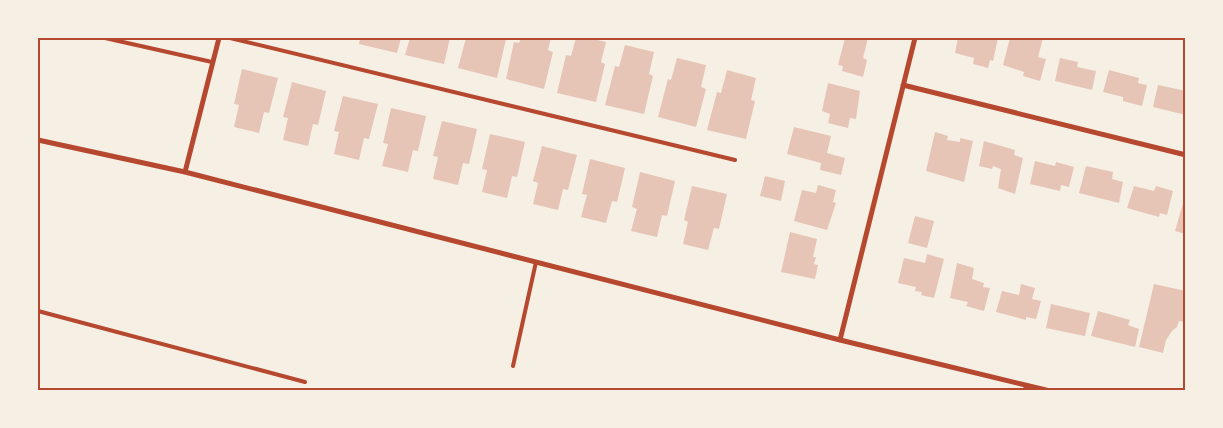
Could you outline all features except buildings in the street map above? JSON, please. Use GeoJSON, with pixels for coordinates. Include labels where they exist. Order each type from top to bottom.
{"type":"FeatureCollection","features":[{"type":"Feature","properties":{"kind":"street"},"geometry":{"type":"LineString","coordinates":[[185,172],[218,38]]}},
{"type":"Feature","properties":{"kind":"street"},"geometry":{"type":"LineString","coordinates":[[840,340],[915,38]]}},
{"type":"Feature","properties":{"kind":"street"},"geometry":{"type":"LineString","coordinates":[[903,85],[1186,155]]}},
{"type":"Feature","properties":{"kind":"street"},"geometry":{"type":"LineString","coordinates":[[38,140],[185,172],[1025,388],[1046,390]]}},
{"type":"Feature","properties":{"kind":"lane"},"geometry":{"type":"LineString","coordinates":[[105,38],[212,62]]}},
{"type":"Feature","properties":{"kind":"lane"},"geometry":{"type":"LineString","coordinates":[[230,38],[735,160]]}},
{"type":"Feature","properties":{"kind":"lane"},"geometry":{"type":"LineString","coordinates":[[513,366],[536,262]]}},
{"type":"Feature","properties":{"kind":"lane"},"geometry":{"type":"LineString","coordinates":[[38,311],[305,382]]}}]}
